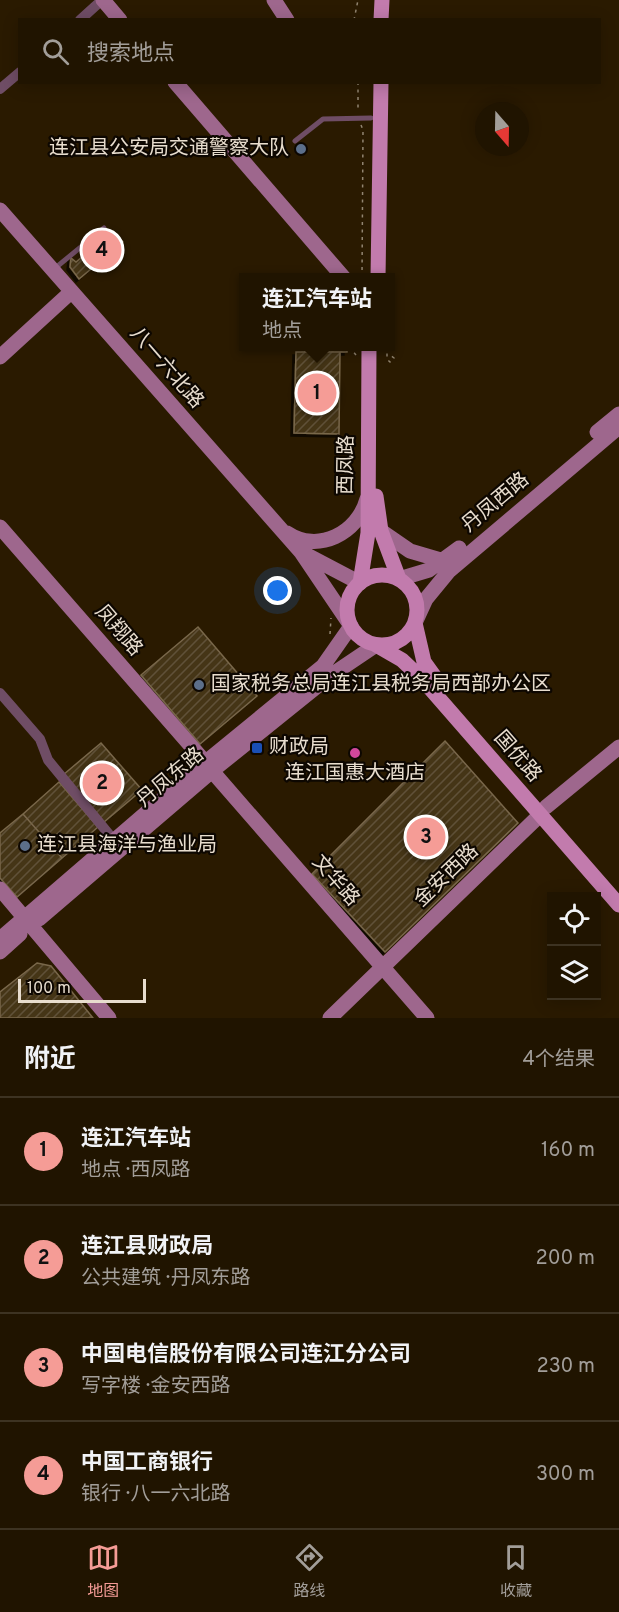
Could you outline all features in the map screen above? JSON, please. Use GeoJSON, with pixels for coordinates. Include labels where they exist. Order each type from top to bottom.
{"type":"FeatureCollection","features":[{"type":"Feature","properties":{"kind":"main road"},"geometry":{"type":"LineString","coordinates":[[103,0],[118,18]]}},
{"type":"Feature","properties":{"kind":"main road"},"geometry":{"type":"LineString","coordinates":[[274,0],[286,18]]}},
{"type":"Feature","properties":{"kind":"main road"},"geometry":{"type":"LineString","coordinates":[[372,0],[372,18]]}},
{"type":"Feature","properties":{"kind":"main road"},"geometry":{"type":"LineString","coordinates":[[381,18],[382,0]]}},
{"type":"Feature","properties":{"kind":"main road"},"geometry":{"type":"LineString","coordinates":[[177,84],[340,273]]}},
{"type":"Feature","properties":{"kind":"main road"},"geometry":{"type":"LineString","coordinates":[[370,273],[364,118],[371,84]]}},
{"type":"Feature","properties":{"kind":"main road"},"geometry":{"type":"LineString","coordinates":[[378,273],[381,84]]}},
{"type":"Feature","properties":{"kind":"main road","name":"八一六北路"},"geometry":{"type":"LineString","coordinates":[[0,210],[301,552],[351,626]]}},
{"type":"Feature","properties":{"kind":"main road"},"geometry":{"type":"LineString","coordinates":[[0,357],[71,292]]}},
{"type":"Feature","properties":{"kind":"main road","name":"西凤路"},"geometry":{"type":"LineString","coordinates":[[384,351],[376,487],[381,531],[399,579]]}},
{"type":"Feature","properties":{"kind":"main road","name":"西凤路"},"geometry":{"type":"LineString","coordinates":[[360,583],[368,543],[364,352]]}},
{"type":"Feature","properties":{"kind":"main road","name":"丹凤西路"},"geometry":{"type":"LineString","coordinates":[[399,579],[429,570],[444,561],[619,414]]}},
{"type":"Feature","properties":{"kind":"main road","name":"丹凤西路"},"geometry":{"type":"LineString","coordinates":[[415,623],[426,599],[449,571],[619,427]]}},
{"type":"Feature","properties":{"kind":"main road"},"geometry":{"type":"LineString","coordinates":[[280,528],[291,536],[307,541],[333,538],[357,523],[367,499]]}},
{"type":"Feature","properties":{"kind":"main road","name":"凤翔路"},"geometry":{"type":"LineString","coordinates":[[0,527],[208,767]]}},
{"type":"Feature","properties":{"kind":"main road"},"geometry":{"type":"LineString","coordinates":[[381,531],[410,551],[444,561]]}},
{"type":"Feature","properties":{"kind":"main road","name":"八一六北路"},"geometry":{"type":"LineString","coordinates":[[301,552],[360,583]]}},
{"type":"Feature","properties":{"kind":"main road"},"geometry":{"type":"LineString","coordinates":[[383,575],[399,579],[413,593],[417,603],[415,623],[404,638],[395,643],[376,645],[366,641],[351,626],[348,617],[349,598],[360,583],[383,575]]}},
{"type":"Feature","properties":{"kind":"main road","name":"国优路"},"geometry":{"type":"LineString","coordinates":[[415,623],[420,649],[429,673],[619,905]]}},
{"type":"Feature","properties":{"kind":"main road","name":"丹凤东路"},"geometry":{"type":"LineString","coordinates":[[0,952],[28,921],[323,666],[351,626]]}},
{"type":"Feature","properties":{"kind":"main road","name":"国优路"},"geometry":{"type":"LineString","coordinates":[[376,645],[402,660],[422,679],[619,890]]}},
{"type":"Feature","properties":{"kind":"main road","name":"丹凤东路"},"geometry":{"type":"LineString","coordinates":[[208,767],[330,676],[376,645]]}},
{"type":"Feature","properties":{"kind":"main road","name":"金安西路"},"geometry":{"type":"LineString","coordinates":[[330,1018],[543,811],[619,747]]}},
{"type":"Feature","properties":{"kind":"main road","name":"文华路"},"geometry":{"type":"LineString","coordinates":[[208,767],[427,1018]]}},
{"type":"Feature","properties":{"kind":"main road"},"geometry":{"type":"LineString","coordinates":[[0,889],[109,1018]]}},
{"type":"Feature","properties":{"kind":"main road","name":"丹凤东路"},"geometry":{"type":"LineString","coordinates":[[0,939],[28,921]]}},
{"type":"Feature","properties":{"kind":"street"},"geometry":{"type":"LineString","coordinates":[[82,18],[103,0]]}},
{"type":"Feature","properties":{"kind":"street"},"geometry":{"type":"LineString","coordinates":[[0,89],[18,74]]}},
{"type":"Feature","properties":{"kind":"street"},"geometry":{"type":"LineString","coordinates":[[0,693],[39,739],[48,760],[117,845]]}},
{"type":"Feature","properties":{"kind":"lane"},"geometry":{"type":"LineString","coordinates":[[296,141],[323,119],[364,118]]}},
{"type":"Feature","properties":{"kind":"lane"},"geometry":{"type":"LineString","coordinates":[[53,270],[104,228]]}},
{"type":"Feature","properties":{"kind":"path"},"geometry":{"type":"LineString","coordinates":[[354,18],[358,0]]}},
{"type":"Feature","properties":{"kind":"path"},"geometry":{"type":"LineString","coordinates":[[358,84],[364,118],[362,273]]}},
{"type":"Feature","properties":{"kind":"path"},"geometry":{"type":"LineString","coordinates":[[388,354],[394,358],[389,362],[388,354]]}},
{"type":"Feature","properties":{"kind":"path"},"geometry":{"type":"LineString","coordinates":[[328,639],[332,621],[330,609]]}},
{"type":"Feature","properties":{"kind":"building"},"geometry":{"type":"Polygon","coordinates":[[[113,231],[123,242],[79,279],[70,267],[71,258],[76,262],[113,231]]]}},
{"type":"Feature","properties":{"kind":"building"},"geometry":{"type":"Polygon","coordinates":[[[305,351],[347,351],[347,352],[305,351]]]}},
{"type":"Feature","properties":{"kind":"building"},"geometry":{"type":"Polygon","coordinates":[[[296,352],[340,352],[339,434],[294,433],[296,352]]]}},
{"type":"Feature","properties":{"kind":"building","name":"国家税务总局连江县税务局西部办公区"},"geometry":{"type":"Polygon","coordinates":[[[198,627],[257,696],[200,744],[141,675],[198,627]]]}},
{"type":"Feature","properties":{"kind":"building"},"geometry":{"type":"Polygon","coordinates":[[[445,741],[518,823],[385,952],[312,874],[445,741]]]}},
{"type":"Feature","properties":{"kind":"building"},"geometry":{"type":"Polygon","coordinates":[[[101,743],[142,790],[104,822],[63,775],[101,743]]]}},
{"type":"Feature","properties":{"kind":"building"},"geometry":{"type":"Polygon","coordinates":[[[59,782],[98,827],[62,858],[23,814],[59,782]]]}},
{"type":"Feature","properties":{"kind":"building","name":"连江县海洋与渔业局"},"geometry":{"type":"Polygon","coordinates":[[[23,814],[62,858],[17,897],[0,878],[0,833],[23,814]]]}},
{"type":"Feature","properties":{"kind":"building"},"geometry":{"type":"Polygon","coordinates":[[[37,963],[51,966],[93,1018],[0,1018],[0,992],[37,963]]]}},
{"type":"Feature","properties":{"kind":"place","name":"连江县公安局交通警察大队"},"geometry":{"type":"Point","coordinates":[301,149]}},
{"type":"Feature","properties":{"kind":"place","name":"中国工商银行"},"geometry":{"type":"Point","coordinates":[102,250]}},
{"type":"Feature","properties":{"kind":"place","name":"连江汽车站"},"geometry":{"type":"Point","coordinates":[317,393]}},
{"type":"Feature","properties":{"kind":"place","name":"国家税务总局连江县税务局西部办公区"},"geometry":{"type":"Point","coordinates":[199,685]}},
{"type":"Feature","properties":{"kind":"place","name":"财政局"},"geometry":{"type":"Point","coordinates":[257,748]}},
{"type":"Feature","properties":{"kind":"place","name":"连江国惠大酒店"},"geometry":{"type":"Point","coordinates":[355,753]}},
{"type":"Feature","properties":{"kind":"place","name":"连江县财政局"},"geometry":{"type":"Point","coordinates":[102,783]}},
{"type":"Feature","properties":{"kind":"place","name":"中国电信股份有限公司连江分公司"},"geometry":{"type":"Point","coordinates":[426,837]}},
{"type":"Feature","properties":{"kind":"place","name":"连江县海洋与渔业局"},"geometry":{"type":"Point","coordinates":[25,846]}}]}
